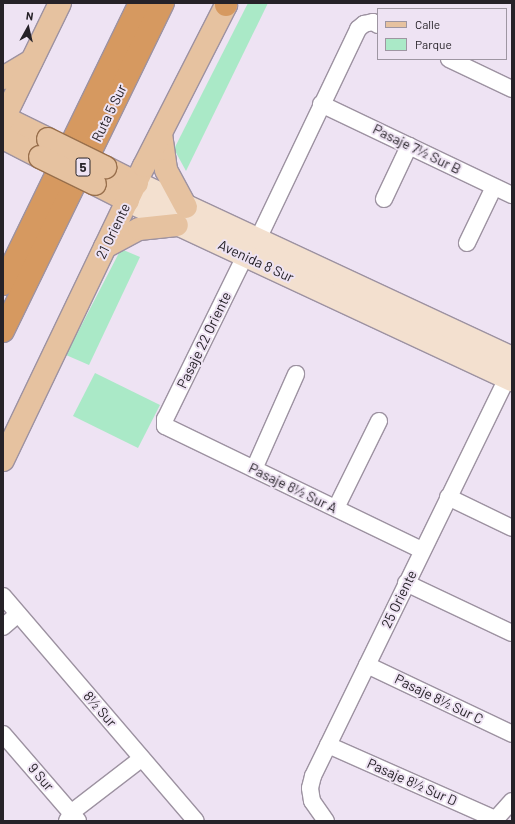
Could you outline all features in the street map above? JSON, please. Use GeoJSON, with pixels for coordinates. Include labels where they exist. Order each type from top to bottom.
{"type":"FeatureCollection","features":[{"type":"Feature","properties":{"kind":"highway","name":"Ruta 5 Sur"},"geometry":{"type":"LineString","coordinates":[[3,284],[140,3]]}},
{"type":"Feature","properties":{"kind":"highway","name":"Ruta 5 Sur"},"geometry":{"type":"LineString","coordinates":[[3,331],[163,3]]}},
{"type":"Feature","properties":{"kind":"main road"},"geometry":{"type":"LineString","coordinates":[[3,123],[60,3]]}},
{"type":"Feature","properties":{"kind":"main road","name":"21 Oriente"},"geometry":{"type":"LineString","coordinates":[[3,460],[105,247],[226,4]]}},
{"type":"Feature","properties":{"kind":"main road"},"geometry":{"type":"LineString","coordinates":[[3,78],[32,60]]}},
{"type":"Feature","properties":{"kind":"main road","name":"Avenida 8 Sur"},"geometry":{"type":"LineString","coordinates":[[3,123],[44,148],[182,216],[245,256],[510,372]]}},
{"type":"Feature","properties":{"kind":"main road"},"geometry":{"type":"LineString","coordinates":[[105,247],[139,229],[182,216],[166,170],[161,134]]}},
{"type":"Feature","properties":{"kind":"main road","name":"Avenida 8 Sur"},"geometry":{"type":"LineString","coordinates":[[182,216],[258,239],[510,372]]}},
{"type":"Feature","properties":{"kind":"street"},"geometry":{"type":"LineString","coordinates":[[258,239],[358,29],[364,24],[375,23]]}},
{"type":"Feature","properties":{"kind":"street"},"geometry":{"type":"LineString","coordinates":[[451,60],[512,89]]}},
{"type":"Feature","properties":{"kind":"street","name":"Pasaje 7½ Sur B"},"geometry":{"type":"LineString","coordinates":[[321,104],[512,195]]}},
{"type":"Feature","properties":{"kind":"street"},"geometry":{"type":"LineString","coordinates":[[384,199],[409,146]]}},
{"type":"Feature","properties":{"kind":"street"},"geometry":{"type":"LineString","coordinates":[[467,243],[494,187]]}},
{"type":"Feature","properties":{"kind":"street","name":"Pasaje 22 Oriente"},"geometry":{"type":"LineString","coordinates":[[164,424],[245,256]]}},
{"type":"Feature","properties":{"kind":"street","name":"25 Oriente"},"geometry":{"type":"LineString","coordinates":[[326,821],[314,806],[310,788],[313,776],[510,372]]}},
{"type":"Feature","properties":{"kind":"street"},"geometry":{"type":"LineString","coordinates":[[254,469],[296,374]]}},
{"type":"Feature","properties":{"kind":"street"},"geometry":{"type":"LineString","coordinates":[[336,508],[379,421]]}},
{"type":"Feature","properties":{"kind":"street","name":"Pasaje 8½ Sur A"},"geometry":{"type":"LineString","coordinates":[[164,424],[422,550]]}},
{"type":"Feature","properties":{"kind":"street"},"geometry":{"type":"LineString","coordinates":[[448,497],[512,528]]}},
{"type":"Feature","properties":{"kind":"street"},"geometry":{"type":"LineString","coordinates":[[406,583],[512,633]]}},
{"type":"Feature","properties":{"kind":"street","name":"8½ Sur"},"geometry":{"type":"LineString","coordinates":[[3,596],[196,821]]}},
{"type":"Feature","properties":{"kind":"street"},"geometry":{"type":"LineString","coordinates":[[3,627],[18,614]]}},
{"type":"Feature","properties":{"kind":"street","name":"Pasaje 8½ Sur C"},"geometry":{"type":"LineString","coordinates":[[367,665],[512,734]]}},
{"type":"Feature","properties":{"kind":"street","name":"9 Sur"},"geometry":{"type":"LineString","coordinates":[[5,741],[72,818]]}},
{"type":"Feature","properties":{"kind":"street","name":"Pasaje 8½ Sur D"},"geometry":{"type":"LineString","coordinates":[[328,745],[494,820]]}},
{"type":"Feature","properties":{"kind":"street"},"geometry":{"type":"LineString","coordinates":[[72,818],[142,758]]}},
{"type":"Feature","properties":{"kind":"street"},"geometry":{"type":"LineString","coordinates":[[494,820],[512,801]]}},
{"type":"Feature","properties":{"kind":"green space"},"geometry":{"type":"Polygon","coordinates":[[[248,3],[268,3],[186,171],[174,149],[248,3]]]}},
{"type":"Feature","properties":{"kind":"green space"},"geometry":{"type":"Polygon","coordinates":[[[121,249],[140,257],[89,365],[66,355],[121,249]]]}},
{"type":"Feature","properties":{"kind":"green space"},"geometry":{"type":"Polygon","coordinates":[[[95,373],[160,405],[138,448],[73,416],[95,373]]]}}]}
